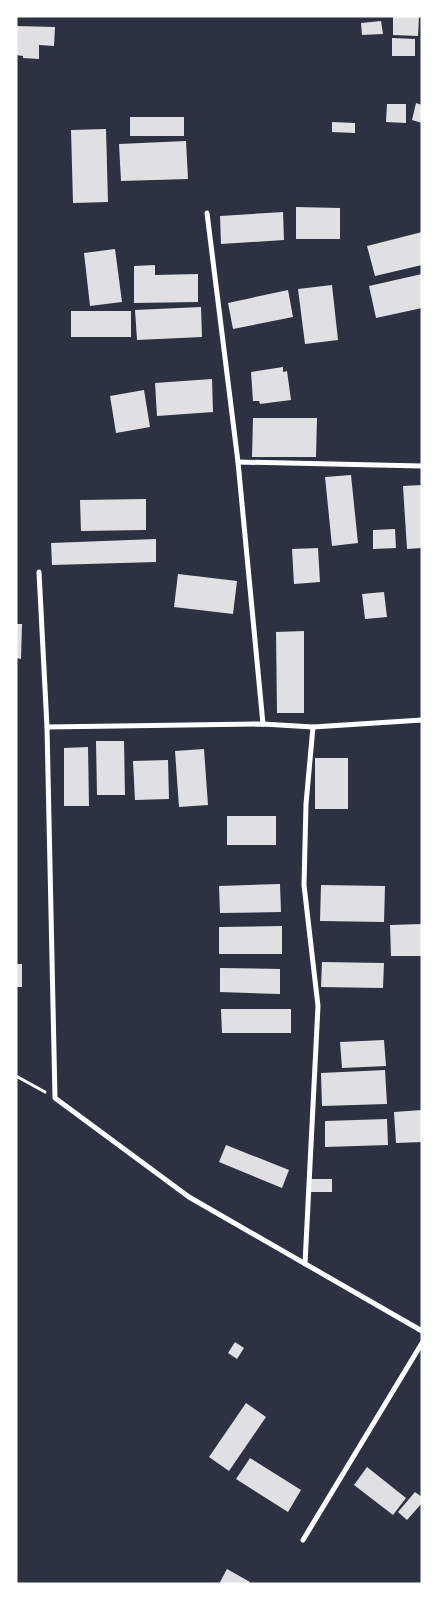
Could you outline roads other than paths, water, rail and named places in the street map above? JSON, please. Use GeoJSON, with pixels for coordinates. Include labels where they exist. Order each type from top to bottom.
{"type":"FeatureCollection","features":[{"type":"Feature","properties":{"kind":"street"},"geometry":{"type":"LineString","coordinates":[[207,213],[238,462],[263,724]]}},
{"type":"Feature","properties":{"kind":"street"},"geometry":{"type":"LineString","coordinates":[[238,462],[422,466]]}},
{"type":"Feature","properties":{"kind":"street"},"geometry":{"type":"LineString","coordinates":[[39,572],[47,727],[54,1098],[189,1197],[422,1331]]}},
{"type":"Feature","properties":{"kind":"street"},"geometry":{"type":"LineString","coordinates":[[47,727],[263,724],[312,727],[422,720]]}},
{"type":"Feature","properties":{"kind":"street"},"geometry":{"type":"LineString","coordinates":[[305,1264],[318,1006],[304,885],[306,804],[312,727]]}},
{"type":"Feature","properties":{"kind":"street"},"geometry":{"type":"LineString","coordinates":[[303,1540],[422,1343]]}}]}
